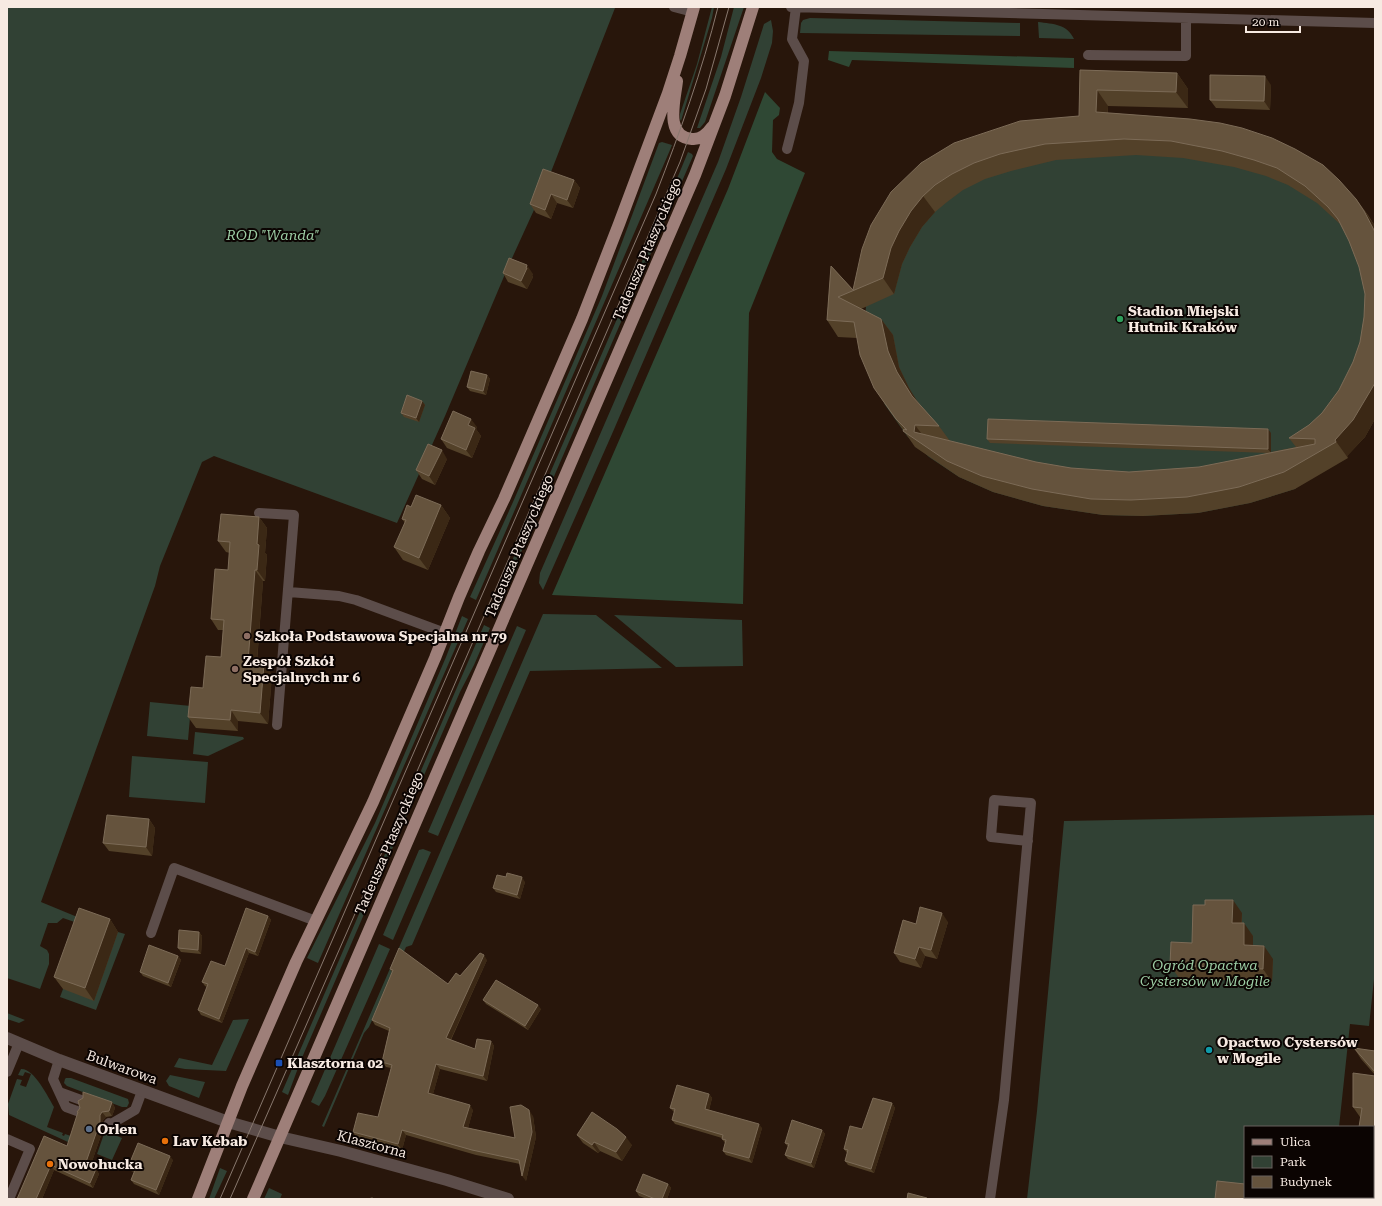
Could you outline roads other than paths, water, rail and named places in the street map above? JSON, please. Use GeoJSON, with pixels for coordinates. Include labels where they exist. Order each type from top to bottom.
{"type":"FeatureCollection","features":[{"type":"Feature","properties":{"kind":"main road","name":"Tadeusza Ptaszyckiego"},"geometry":{"type":"LineString","coordinates":[[253,1199],[329,1019],[695,175],[725,96],[754,7]]}},
{"type":"Feature","properties":{"kind":"main road"},"geometry":{"type":"LineString","coordinates":[[198,1199],[248,1072],[296,962],[373,802],[459,597],[504,499],[598,279],[648,147],[680,56],[693,9]]}},
{"type":"Feature","properties":{"kind":"main road"},"geometry":{"type":"LineString","coordinates":[[680,56],[674,118],[676,132],[684,138],[698,139],[709,132],[716,120]]}},
{"type":"Feature","properties":{"kind":"street","name":"Bulwarowa"},"geometry":{"type":"LineString","coordinates":[[7,1038],[59,1060],[228,1122]]}},
{"type":"Feature","properties":{"kind":"street","name":"Klasztorna"},"geometry":{"type":"LineString","coordinates":[[228,1122],[447,1180],[508,1199]]}},
{"type":"Feature","properties":{"kind":"lane"},"geometry":{"type":"LineString","coordinates":[[674,7],[693,9]]}},
{"type":"Feature","properties":{"kind":"lane"},"geometry":{"type":"LineString","coordinates":[[791,7],[1109,11],[1182,18],[1375,23]]}},
{"type":"Feature","properties":{"kind":"lane"},"geometry":{"type":"LineString","coordinates":[[787,149],[799,103],[804,61],[792,39],[796,7]]}},
{"type":"Feature","properties":{"kind":"lane"},"geometry":{"type":"LineString","coordinates":[[1088,55],[1186,56],[1182,18],[1179,7]]}},
{"type":"Feature","properties":{"kind":"lane"},"geometry":{"type":"LineString","coordinates":[[259,513],[294,515],[289,592],[277,725]]}},
{"type":"Feature","properties":{"kind":"lane"},"geometry":{"type":"LineString","coordinates":[[289,592],[339,596],[356,600],[445,633]]}},
{"type":"Feature","properties":{"kind":"lane"},"geometry":{"type":"LineString","coordinates":[[990,1199],[1004,1100],[1028,841],[1031,803],[994,800],[991,837],[1028,841]]}},
{"type":"Feature","properties":{"kind":"lane"},"geometry":{"type":"LineString","coordinates":[[151,932],[174,868],[316,921]]}},
{"type":"Feature","properties":{"kind":"lane"},"geometry":{"type":"LineString","coordinates":[[7,1072],[19,1043]]}},
{"type":"Feature","properties":{"kind":"lane"},"geometry":{"type":"LineString","coordinates":[[59,1060],[53,1079],[66,1107],[77,1111]]}},
{"type":"Feature","properties":{"kind":"lane"},"geometry":{"type":"LineString","coordinates":[[109,1123],[135,1110],[142,1091]]}},
{"type":"Feature","properties":{"kind":"lane"},"geometry":{"type":"LineString","coordinates":[[59,1092],[81,1100]]}},
{"type":"Feature","properties":{"kind":"lane"},"geometry":{"type":"LineString","coordinates":[[113,1112],[124,1116]]}},
{"type":"Feature","properties":{"kind":"lane"},"geometry":{"type":"LineString","coordinates":[[7,1139],[30,1149],[9,1199]]}},
{"type":"Feature","properties":{"kind":"tram line"},"geometry":{"type":"LineString","coordinates":[[220,1199],[656,194],[690,101],[718,7]]}},
{"type":"Feature","properties":{"kind":"tram line"},"geometry":{"type":"LineString","coordinates":[[230,1199],[393,827],[680,162],[706,89],[729,7]]}},
{"type":"Feature","properties":{"kind":"place","name":"Stadion Miejski Hutnik Kraków"},"geometry":{"type":"Point","coordinates":[1120,319]}},
{"type":"Feature","properties":{"kind":"place","name":"Szkoła Podstawowa Specjalna nr 79"},"geometry":{"type":"Point","coordinates":[247,636]}},
{"type":"Feature","properties":{"kind":"place","name":"Zespół Szkół Specjalnych nr 6"},"geometry":{"type":"Point","coordinates":[235,669]}},
{"type":"Feature","properties":{"kind":"place","name":"Opactwo Cystersów w Mogile"},"geometry":{"type":"Point","coordinates":[1209,1050]}},
{"type":"Feature","properties":{"kind":"place","name":"Klasztorna 02"},"geometry":{"type":"Point","coordinates":[279,1063]}},
{"type":"Feature","properties":{"kind":"place","name":"Orlen"},"geometry":{"type":"Point","coordinates":[89,1129]}},
{"type":"Feature","properties":{"kind":"place","name":"Lav Kebab"},"geometry":{"type":"Point","coordinates":[165,1141]}},
{"type":"Feature","properties":{"kind":"place","name":"Nowohucka"},"geometry":{"type":"Point","coordinates":[50,1164]}},
{"type":"Feature","properties":{"kind":"park label","name":"ROD \"Wanda\""},"geometry":{"type":"Point","coordinates":[273,235]}},
{"type":"Feature","properties":{"kind":"park label","name":"Ogród Opactwa Cystersów w Mogile"},"geometry":{"type":"Point","coordinates":[1205,974]}}]}
